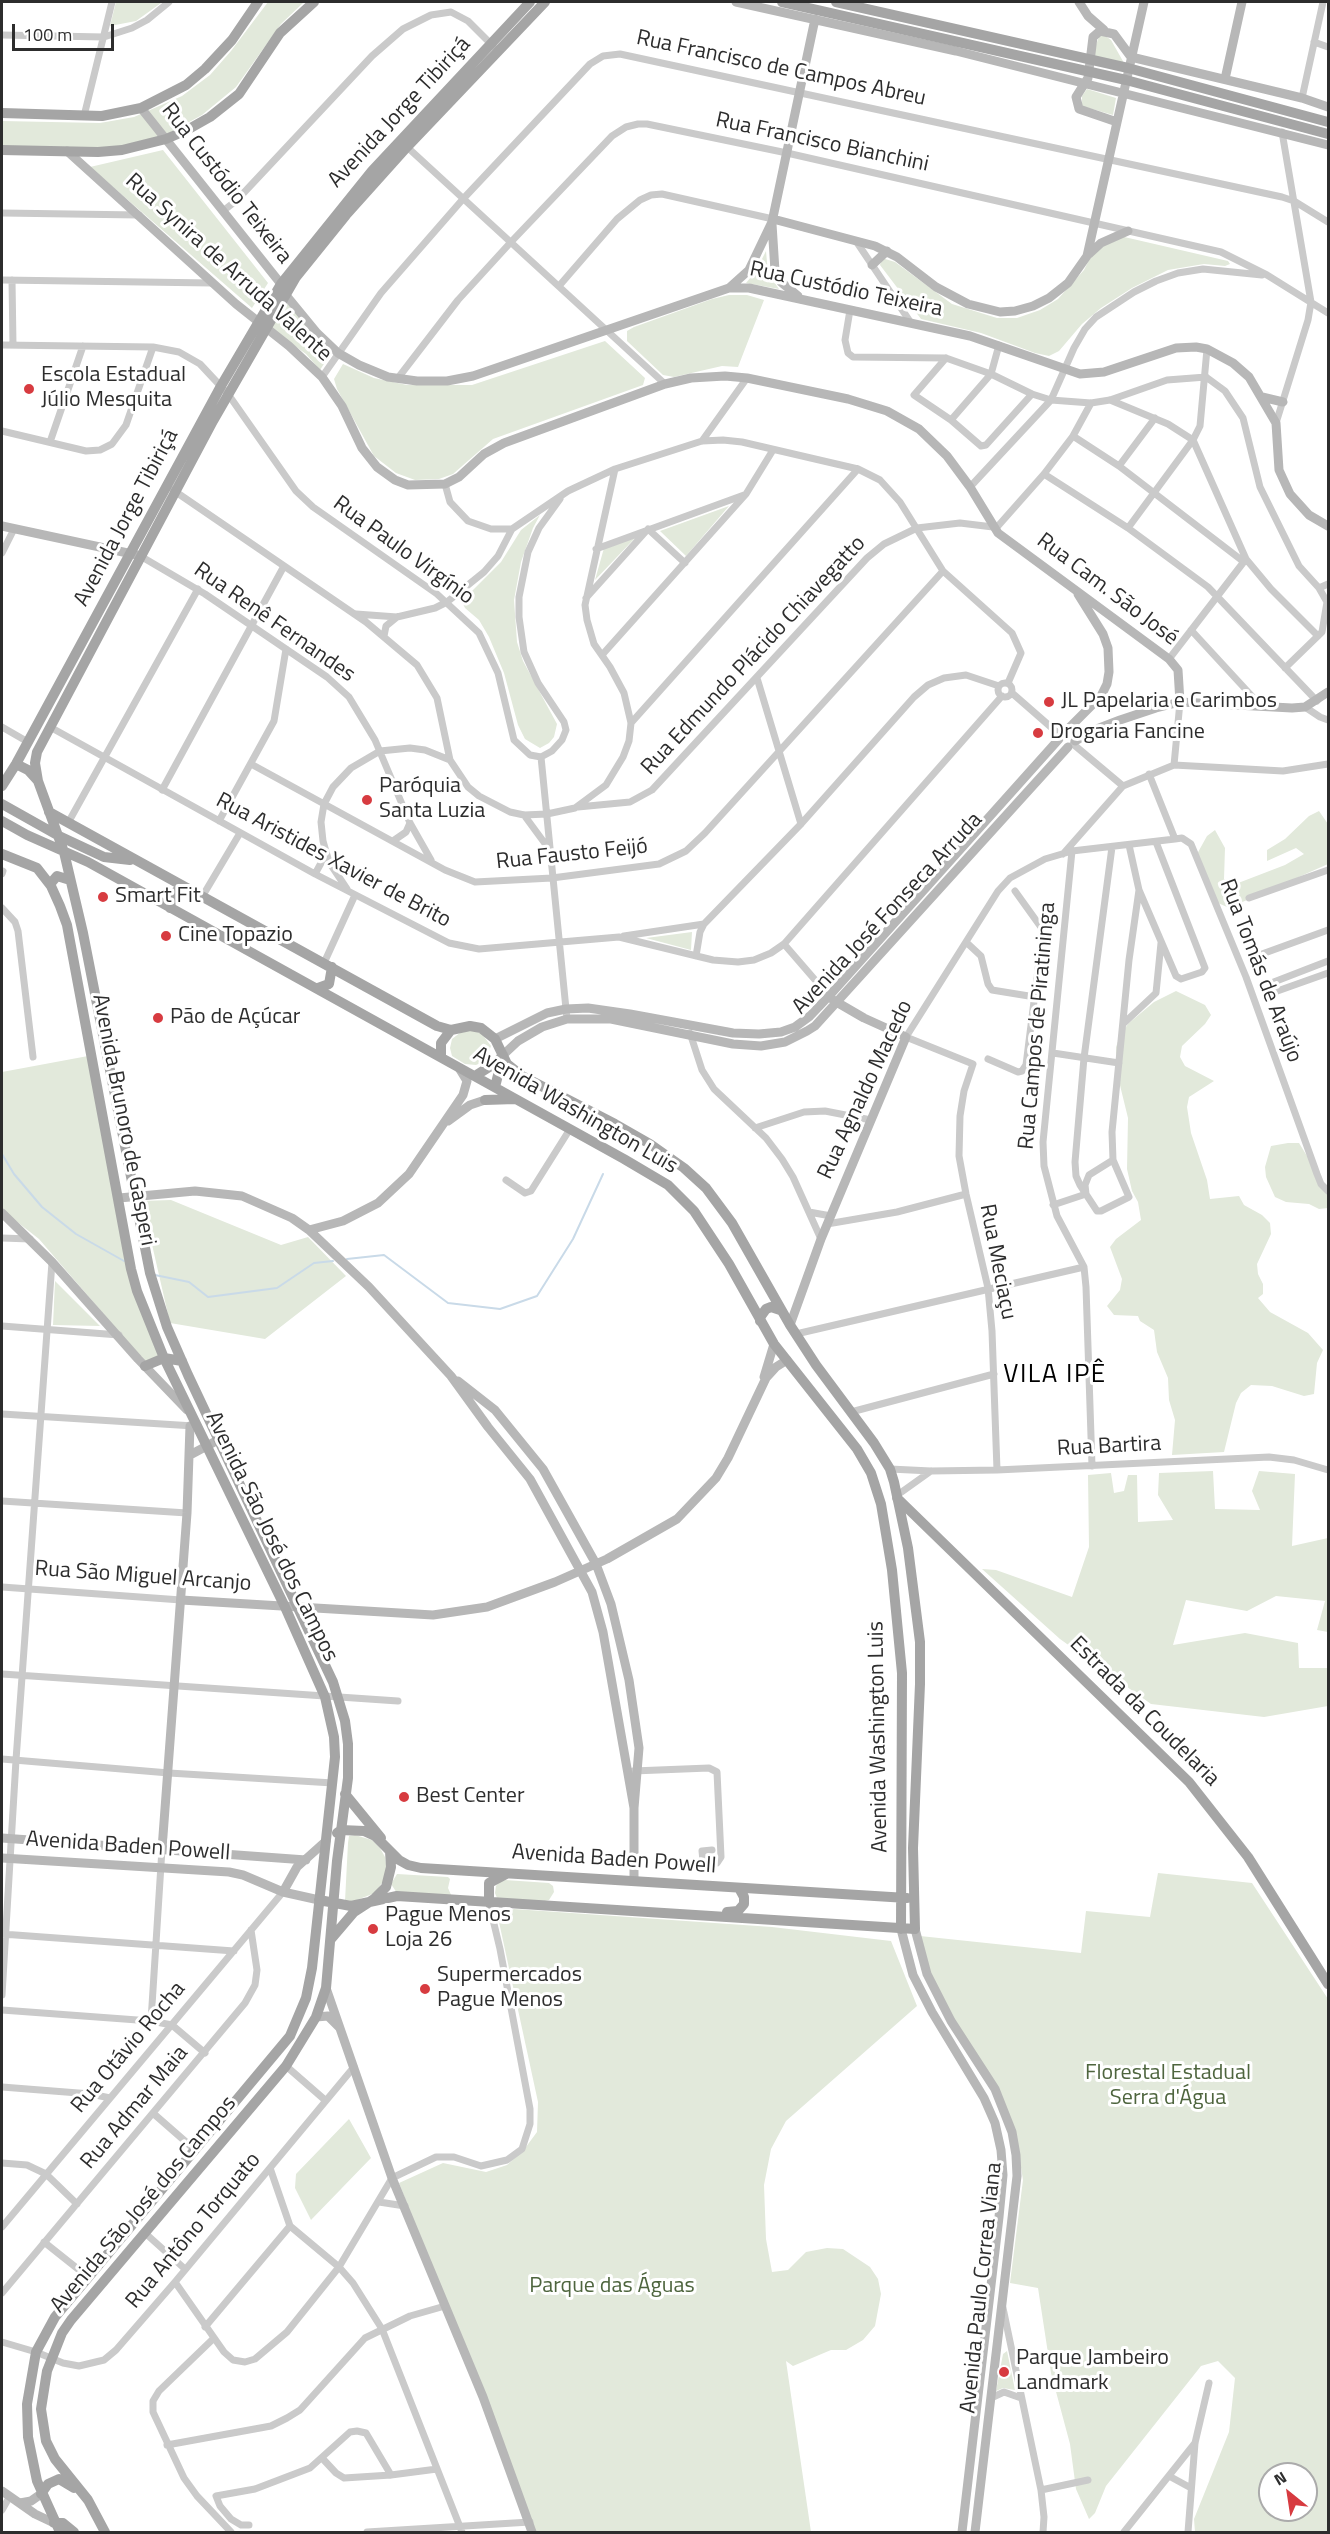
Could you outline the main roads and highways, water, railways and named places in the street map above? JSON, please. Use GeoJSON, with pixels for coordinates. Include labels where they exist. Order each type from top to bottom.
{"type":"FeatureCollection","features":[{"type":"Feature","properties":{"kind":"main road"},"geometry":{"type":"LineString","coordinates":[[2,113],[102,116],[141,108],[178,89],[205,69],[232,40],[258,2]]}},
{"type":"Feature","properties":{"kind":"main road"},"geometry":{"type":"LineString","coordinates":[[2,150],[122,150],[166,139],[210,117],[239,94],[280,33],[314,2]]}},
{"type":"Feature","properties":{"kind":"main road","name":"Avenida Jorge Tibiriçá"},"geometry":{"type":"LineString","coordinates":[[2,786],[136,555],[225,390],[283,289],[403,144],[494,47],[530,2]]}},
{"type":"Feature","properties":{"kind":"main road","name":"Avenida Jorge Tibiriçá"},"geometry":{"type":"LineString","coordinates":[[494,47],[545,2]]}},
{"type":"Feature","properties":{"kind":"main road"},"geometry":{"type":"LineString","coordinates":[[782,2],[1090,72],[1128,68],[1329,134]]}},
{"type":"Feature","properties":{"kind":"main road"},"geometry":{"type":"LineString","coordinates":[[836,2],[1128,68],[1329,122]]}},
{"type":"Feature","properties":{"kind":"main road","name":"Avenida Jorge Tibiriçá"},"geometry":{"type":"LineString","coordinates":[[38,781],[35,763],[37,752],[136,555]]}},
{"type":"Feature","properties":{"kind":"main road"},"geometry":{"type":"LineString","coordinates":[[16,764],[26,768],[38,781]]}},
{"type":"Feature","properties":{"kind":"main road","name":"Avenida Brunoro de Gasperi"},"geometry":{"type":"LineString","coordinates":[[38,781],[64,852],[150,1273],[167,1327],[208,1419]]}},
{"type":"Feature","properties":{"kind":"main road","name":"Avenida Washington Luis"},"geometry":{"type":"LineString","coordinates":[[2,804],[58,836],[104,857],[133,860],[436,1026],[451,1030],[470,1026],[481,1028],[495,1040],[507,1064],[522,1076],[650,1144],[699,1180],[740,1235],[793,1330],[890,1469],[897,1497]]}},
{"type":"Feature","properties":{"kind":"main road"},"geometry":{"type":"LineString","coordinates":[[49,812],[133,860]]}},
{"type":"Feature","properties":{"kind":"main road"},"geometry":{"type":"LineString","coordinates":[[2,821],[39,837],[44,835],[46,829]]}},
{"type":"Feature","properties":{"kind":"main road","name":"Avenida Washington Luis"},"geometry":{"type":"LineString","coordinates":[[2,821],[64,852],[88,861],[659,1179],[680,1195],[712,1237],[774,1344],[857,1449],[871,1473],[881,1504],[902,1673],[901,1929]]}},
{"type":"Feature","properties":{"kind":"main road","name":"Avenida Brunoro de Gasperi"},"geometry":{"type":"LineString","coordinates":[[2,854],[32,865],[42,872],[51,886],[66,925],[131,1269],[164,1358],[191,1414]]}},
{"type":"Feature","properties":{"kind":"main road"},"geometry":{"type":"LineString","coordinates":[[51,886],[57,876],[70,879],[75,868],[88,861]]}},
{"type":"Feature","properties":{"kind":"main road"},"geometry":{"type":"LineString","coordinates":[[170,908],[172,895],[182,887]]}},
{"type":"Feature","properties":{"kind":"main road"},"geometry":{"type":"LineString","coordinates":[[318,988],[328,984],[328,965]]}},
{"type":"Feature","properties":{"kind":"main road"},"geometry":{"type":"LineString","coordinates":[[441,1057],[441,1043],[451,1030]]}},
{"type":"Feature","properties":{"kind":"main road"},"geometry":{"type":"LineString","coordinates":[[475,1076],[497,1062],[503,1055]]}},
{"type":"Feature","properties":{"kind":"main road"},"geometry":{"type":"LineString","coordinates":[[495,1087],[503,1055]]}},
{"type":"Feature","properties":{"kind":"main road"},"geometry":{"type":"LineString","coordinates":[[485,1100],[516,1099]]}},
{"type":"Feature","properties":{"kind":"main road"},"geometry":{"type":"LineString","coordinates":[[760,1322],[766,1309],[771,1307],[780,1310]]}},
{"type":"Feature","properties":{"kind":"main road"},"geometry":{"type":"LineString","coordinates":[[145,1366],[164,1358],[182,1361]]}},
{"type":"Feature","properties":{"kind":"main road","name":"Avenida São José dos Campos"},"geometry":{"type":"LineString","coordinates":[[57,2528],[41,2494],[31,2451],[27,2415],[30,2379],[36,2352],[55,2317],[290,2036],[300,2015],[312,1968],[333,1783],[334,1737],[325,1696],[285,1607],[207,1447],[193,1426],[191,1414]]}},
{"type":"Feature","properties":{"kind":"main road","name":"Avenida São José dos Campos"},"geometry":{"type":"LineString","coordinates":[[105,2532],[88,2500],[55,2459],[46,2441],[41,2424],[42,2387],[62,2333],[71,2320],[286,2066],[316,2017],[326,1988],[333,1902],[348,1778],[348,1744],[339,1698],[208,1419]]}},
{"type":"Feature","properties":{"kind":"main road","name":"Estrada da Coudelaria"},"geometry":{"type":"LineString","coordinates":[[871,1473],[884,1492],[891,1497],[897,1497],[1189,1782],[1242,1850],[1329,1984]]}},
{"type":"Feature","properties":{"kind":"main road","name":"Avenida Paulo Correa Viana"},"geometry":{"type":"LineString","coordinates":[[897,1497],[920,1642],[913,1848],[915,1929],[901,1929]]}},
{"type":"Feature","properties":{"kind":"main road"},"geometry":{"type":"LineString","coordinates":[[902,1522],[909,1517],[920,1521]]}},
{"type":"Feature","properties":{"kind":"main road"},"geometry":{"type":"LineString","coordinates":[[331,1939],[354,1912],[381,1893],[389,1880],[391,1867],[390,1851],[345,1794]]}},
{"type":"Feature","properties":{"kind":"main road"},"geometry":{"type":"LineString","coordinates":[[326,1841],[341,1830]]}},
{"type":"Feature","properties":{"kind":"main road","name":"Avenida Baden Powell"},"geometry":{"type":"LineString","coordinates":[[341,1830],[364,1831],[375,1836],[399,1860],[422,1868],[916,1899]]}},
{"type":"Feature","properties":{"kind":"main road"},"geometry":{"type":"LineString","coordinates":[[489,1903],[489,1883],[509,1873]]}},
{"type":"Feature","properties":{"kind":"main road"},"geometry":{"type":"LineString","coordinates":[[679,1914],[738,1911],[744,1901],[739,1888]]}},
{"type":"Feature","properties":{"kind":"main road"},"geometry":{"type":"LineString","coordinates":[[320,1900],[351,1906],[398,1896],[901,1929]]}},
{"type":"Feature","properties":{"kind":"main road"},"geometry":{"type":"LineString","coordinates":[[254,2080],[257,2087],[264,2091]]}},
{"type":"Feature","properties":{"kind":"main road"},"geometry":{"type":"LineString","coordinates":[[240,2097],[247,2099],[251,2107]]}},
{"type":"Feature","properties":{"kind":"main road"},"geometry":{"type":"LineString","coordinates":[[41,2494],[48,2484],[59,2479],[68,2483],[88,2500]]}},
{"type":"Feature","properties":{"kind":"main road"},"geometry":{"type":"LineString","coordinates":[[57,2528],[63,2523],[74,2532]]}},
{"type":"Feature","properties":{"kind":"waterway"},"geometry":{"type":"LineString","coordinates":[[2,1154],[14,1174],[42,1207],[76,1234],[124,1261]]}},
{"type":"Feature","properties":{"kind":"waterway"},"geometry":{"type":"LineString","coordinates":[[347,1259],[384,1255],[448,1303],[500,1309],[537,1296],[573,1239],[603,1174]]}},
{"type":"Feature","properties":{"kind":"waterway"},"geometry":{"type":"LineString","coordinates":[[155,1275],[189,1282],[208,1297],[277,1288],[314,1263],[333,1261]]}},
{"type":"Feature","properties":{"kind":"place","name":"Escola Estadual Júlio Mesquita"},"geometry":{"type":"Point","coordinates":[29,389]}},
{"type":"Feature","properties":{"kind":"place","name":"JL Papelaria e Carimbos"},"geometry":{"type":"Point","coordinates":[1049,702]}},
{"type":"Feature","properties":{"kind":"place","name":"Drogaria Fancine"},"geometry":{"type":"Point","coordinates":[1038,733]}},
{"type":"Feature","properties":{"kind":"place","name":"Paróquia Santa Luzia"},"geometry":{"type":"Point","coordinates":[367,800]}},
{"type":"Feature","properties":{"kind":"place","name":"Smart Fit"},"geometry":{"type":"Point","coordinates":[103,897]}},
{"type":"Feature","properties":{"kind":"place","name":"Cine Topazio"},"geometry":{"type":"Point","coordinates":[166,936]}},
{"type":"Feature","properties":{"kind":"place","name":"Pão de Açúcar"},"geometry":{"type":"Point","coordinates":[158,1018]}},
{"type":"Feature","properties":{"kind":"place","name":"Best Center"},"geometry":{"type":"Point","coordinates":[404,1797]}},
{"type":"Feature","properties":{"kind":"place","name":"Pague Menos Loja 26"},"geometry":{"type":"Point","coordinates":[373,1929]}},
{"type":"Feature","properties":{"kind":"place","name":"Supermercados Pague Menos"},"geometry":{"type":"Point","coordinates":[425,1989]}},
{"type":"Feature","properties":{"kind":"place","name":"Parque Jambeiro Landmark"},"geometry":{"type":"Point","coordinates":[1004,2372]}},
{"type":"Feature","properties":{"kind":"district","name":"VILA IPÊ"},"geometry":{"type":"Point","coordinates":[1055,1376]}},
{"type":"Feature","properties":{"kind":"park label","name":"Florestal Estadual Serra d'Água"},"geometry":{"type":"Point","coordinates":[1168,2086]}},
{"type":"Feature","properties":{"kind":"park label","name":"Parque das Águas"},"geometry":{"type":"Point","coordinates":[612,2287]}}]}
